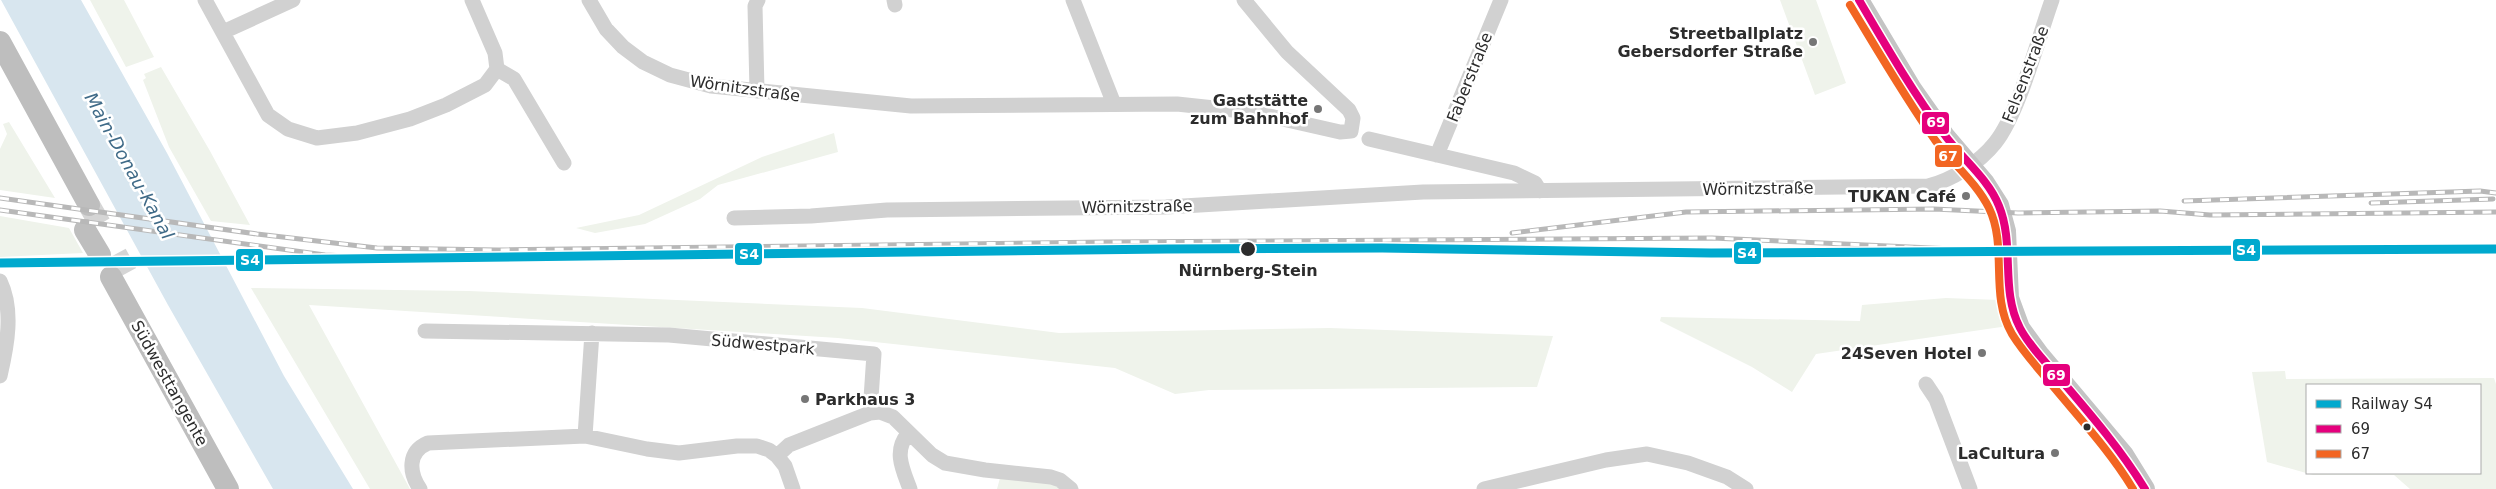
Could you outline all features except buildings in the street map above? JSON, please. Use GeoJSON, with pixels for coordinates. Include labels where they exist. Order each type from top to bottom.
{"type":"FeatureCollection","features":[{"type":"Feature","properties":{"kind":"highway"},"geometry":{"type":"LineString","coordinates":[[0,42],[80,205],[0,74]]}},
{"type":"Feature","properties":{"kind":"highway"},"geometry":{"type":"LineString","coordinates":[[94,230],[108,255]]}},
{"type":"Feature","properties":{"kind":"highway","name":"Südwesttangente"},"geometry":{"type":"LineString","coordinates":[[228,489],[120,278],[245,489]]}},
{"type":"Feature","properties":{"kind":"main road"},"geometry":{"type":"LineString","coordinates":[[1859,0],[1912,89],[1945,136],[1985,182],[2002,212],[2007,240],[2009,298],[2020,328],[2124,455],[2145,489]]}},
{"type":"Feature","properties":{"kind":"street"},"geometry":{"type":"LineString","coordinates":[[205,0],[228,46],[268,115],[288,130],[317,138],[357,133],[410,118],[446,105],[486,85],[497,69],[496,53],[472,0]]}},
{"type":"Feature","properties":{"kind":"street"},"geometry":{"type":"LineString","coordinates":[[222,32],[293,0]]}},
{"type":"Feature","properties":{"kind":"street","name":"Wörnitzstraße"},"geometry":{"type":"LineString","coordinates":[[589,0],[606,28],[623,47],[643,62],[670,75],[711,86],[911,106],[1037,107],[1177,104],[1252,112],[1340,132],[1350,130],[1353,118],[1349,110],[1287,52],[1244,0]]}},
{"type":"Feature","properties":{"kind":"street"},"geometry":{"type":"LineString","coordinates":[[757,91],[756,6],[758,0]]}},
{"type":"Feature","properties":{"kind":"street"},"geometry":{"type":"LineString","coordinates":[[1072,0],[1114,104]]}},
{"type":"Feature","properties":{"kind":"street","name":"Faberstraße"},"geometry":{"type":"LineString","coordinates":[[1437,154],[1501,0]]}},
{"type":"Feature","properties":{"kind":"street","name":"Felsenstraße"},"geometry":{"type":"LineString","coordinates":[[1970,165],[1995,143],[2014,108],[2052,0]]}},
{"type":"Feature","properties":{"kind":"street"},"geometry":{"type":"LineString","coordinates":[[497,69],[514,78],[564,163]]}},
{"type":"Feature","properties":{"kind":"street"},"geometry":{"type":"LineString","coordinates":[[1369,140],[1514,173],[1535,183],[1540,191]]}},
{"type":"Feature","properties":{"kind":"street","name":"Wörnitzstraße"},"geometry":{"type":"LineString","coordinates":[[734,218],[805,217],[888,210],[1166,207],[1423,192],[1928,186],[1948,179],[1970,165]]}},
{"type":"Feature","properties":{"kind":"street"},"geometry":{"type":"LineString","coordinates":[[0,281],[8,308],[8,342],[0,376]]}},
{"type":"Feature","properties":{"kind":"street","name":"Südwestpark"},"geometry":{"type":"LineString","coordinates":[[425,331],[670,335],[874,354],[870,413]]}},
{"type":"Feature","properties":{"kind":"street"},"geometry":{"type":"LineString","coordinates":[[585,436],[592,333]]}},
{"type":"Feature","properties":{"kind":"street"},"geometry":{"type":"LineString","coordinates":[[1926,384],[1936,399],[1970,489]]}},
{"type":"Feature","properties":{"kind":"street"},"geometry":{"type":"LineString","coordinates":[[776,456],[789,445],[870,413],[888,414],[932,455],[945,463],[985,470],[1051,477],[1060,480],[1071,489]]}},
{"type":"Feature","properties":{"kind":"street"},"geometry":{"type":"LineString","coordinates":[[908,434],[900,445],[899,456],[910,489]]}},
{"type":"Feature","properties":{"kind":"street"},"geometry":{"type":"LineString","coordinates":[[420,489],[412,477],[411,468],[414,454],[420,447],[428,443],[585,436],[647,449],[679,453],[737,446],[757,446],[768,450],[776,456],[784,466],[793,489]]}},
{"type":"Feature","properties":{"kind":"street"},"geometry":{"type":"LineString","coordinates":[[1484,489],[1513,486],[1606,460],[1647,454],[1688,463],[1727,477],[1746,489]]}},
{"type":"Feature","properties":{"kind":"shaded area"},"geometry":{"type":"Polygon","coordinates":[[[90,0],[124,0],[154,57],[126,67],[90,0]]]}},
{"type":"Feature","properties":{"kind":"shaded area","name":"Streetballplatz Gebersdorfer Straße"},"geometry":{"type":"Polygon","coordinates":[[[1780,0],[1816,0],[1846,83],[1815,95],[1780,0]]]}},
{"type":"Feature","properties":{"kind":"shaded area"},"geometry":{"type":"Polygon","coordinates":[[[161,67],[250,225],[211,221],[169,147],[143,80],[146,78],[144,74],[161,67]]]}},
{"type":"Feature","properties":{"kind":"shaded area"},"geometry":{"type":"Polygon","coordinates":[[[9,122],[55,198],[0,190],[0,149],[7,134],[3,124],[9,122]]]}},
{"type":"Feature","properties":{"kind":"shaded area"},"geometry":{"type":"Polygon","coordinates":[[[834,133],[838,152],[718,185],[700,199],[645,224],[595,233],[576,228],[639,215],[762,157],[834,133]]]}},
{"type":"Feature","properties":{"kind":"shaded area"},"geometry":{"type":"Polygon","coordinates":[[[0,216],[69,228],[83,253],[0,257],[0,216]]]}},
{"type":"Feature","properties":{"kind":"shaded area"},"geometry":{"type":"Polygon","coordinates":[[[251,288],[469,291],[862,308],[1059,333],[1330,328],[1553,336],[1537,387],[1209,390],[1175,394],[1115,368],[838,338],[309,305],[410,489],[370,489],[251,288]]]}},
{"type":"Feature","properties":{"kind":"shaded area"},"geometry":{"type":"Polygon","coordinates":[[[1946,298],[1999,300],[2008,326],[1816,354],[1792,392],[1752,367],[1660,321],[1661,317],[1860,321],[1862,305],[1946,298]]]}},
{"type":"Feature","properties":{"kind":"shaded area"},"geometry":{"type":"Polygon","coordinates":[[[2285,371],[2286,379],[2494,378],[2496,384],[2496,489],[2410,489],[2394,475],[2309,474],[2481,474],[2481,384],[2306,384],[2306,473],[2267,462],[2252,372],[2285,371]]]}},
{"type":"Feature","properties":{"kind":"shaded area"},"geometry":{"type":"Polygon","coordinates":[[[1000,478],[1050,483],[1063,489],[997,489],[1000,478]]]}},
{"type":"Feature","properties":{"kind":"water","name":"Main-Donau-Kanal"},"geometry":{"type":"Polygon","coordinates":[[[1,0],[81,0],[167,153],[284,376],[353,489],[273,489],[168,305],[1,0]]]}},
{"type":"Feature","properties":{"kind":"tunnel"},"geometry":{"type":"LineString","coordinates":[[89,205],[104,231]]}},
{"type":"Feature","properties":{"kind":"tunnel"},"geometry":{"type":"LineString","coordinates":[[116,254],[129,278]]}},
{"type":"Feature","properties":{"kind":"railway"},"geometry":{"type":"LineString","coordinates":[[2184,201],[2480,191],[2496,193]]}},
{"type":"Feature","properties":{"kind":"railway"},"geometry":{"type":"LineString","coordinates":[[0,198],[257,234],[377,248],[498,250],[1105,242],[1712,238],[1997,251]]}},
{"type":"Feature","properties":{"kind":"railway"},"geometry":{"type":"LineString","coordinates":[[2371,203],[2493,199]]}},
{"type":"Feature","properties":{"kind":"railway"},"geometry":{"type":"LineString","coordinates":[[1512,233],[1686,212],[1934,209],[2018,213],[2160,211],[2210,215],[2496,212]]}},
{"type":"Feature","properties":{"kind":"railway"},"geometry":{"type":"LineString","coordinates":[[0,210],[325,255],[414,259]]}},
{"type":"Feature","properties":{"kind":"rail line","name":"S4"},"geometry":{"type":"LineString","coordinates":[[0,263],[1167,249],[1382,248],[1711,253],[2496,249]]}},
{"type":"Feature","properties":{"kind":"transit line","name":"69"},"geometry":{"type":"LineString","coordinates":[[1859,0],[1932,118],[1988,186],[1999,206],[2006,236],[2011,298],[2014,313],[2024,335],[2106,433],[2145,489]]}},
{"type":"Feature","properties":{"kind":"transit line","name":"67"},"geometry":{"type":"LineString","coordinates":[[1850,5],[1891,73],[1935,140],[1971,181],[1989,208],[1997,239],[2001,303],[2005,319],[2012,334],[2031,360],[2105,448],[2133,489]]}},
{"type":"Feature","properties":{"kind":"place","name":"Streetballplatz Gebersdorfer Straße"},"geometry":{"type":"Point","coordinates":[1813,42]}},
{"type":"Feature","properties":{"kind":"place","name":"Gaststätte zum Bahnhof"},"geometry":{"type":"Point","coordinates":[1318,109]}},
{"type":"Feature","properties":{"kind":"place","name":"TUKAN Café"},"geometry":{"type":"Point","coordinates":[1966,196]}},
{"type":"Feature","properties":{"kind":"place","name":"Nürnberg-Stein"},"geometry":{"type":"Point","coordinates":[1248,249]}},
{"type":"Feature","properties":{"kind":"place","name":"24Seven Hotel"},"geometry":{"type":"Point","coordinates":[1982,353]}},
{"type":"Feature","properties":{"kind":"place","name":"Parkhaus 3"},"geometry":{"type":"Point","coordinates":[805,399]}},
{"type":"Feature","properties":{"kind":"place","name":"LaCultura"},"geometry":{"type":"Point","coordinates":[2055,453]}}]}
